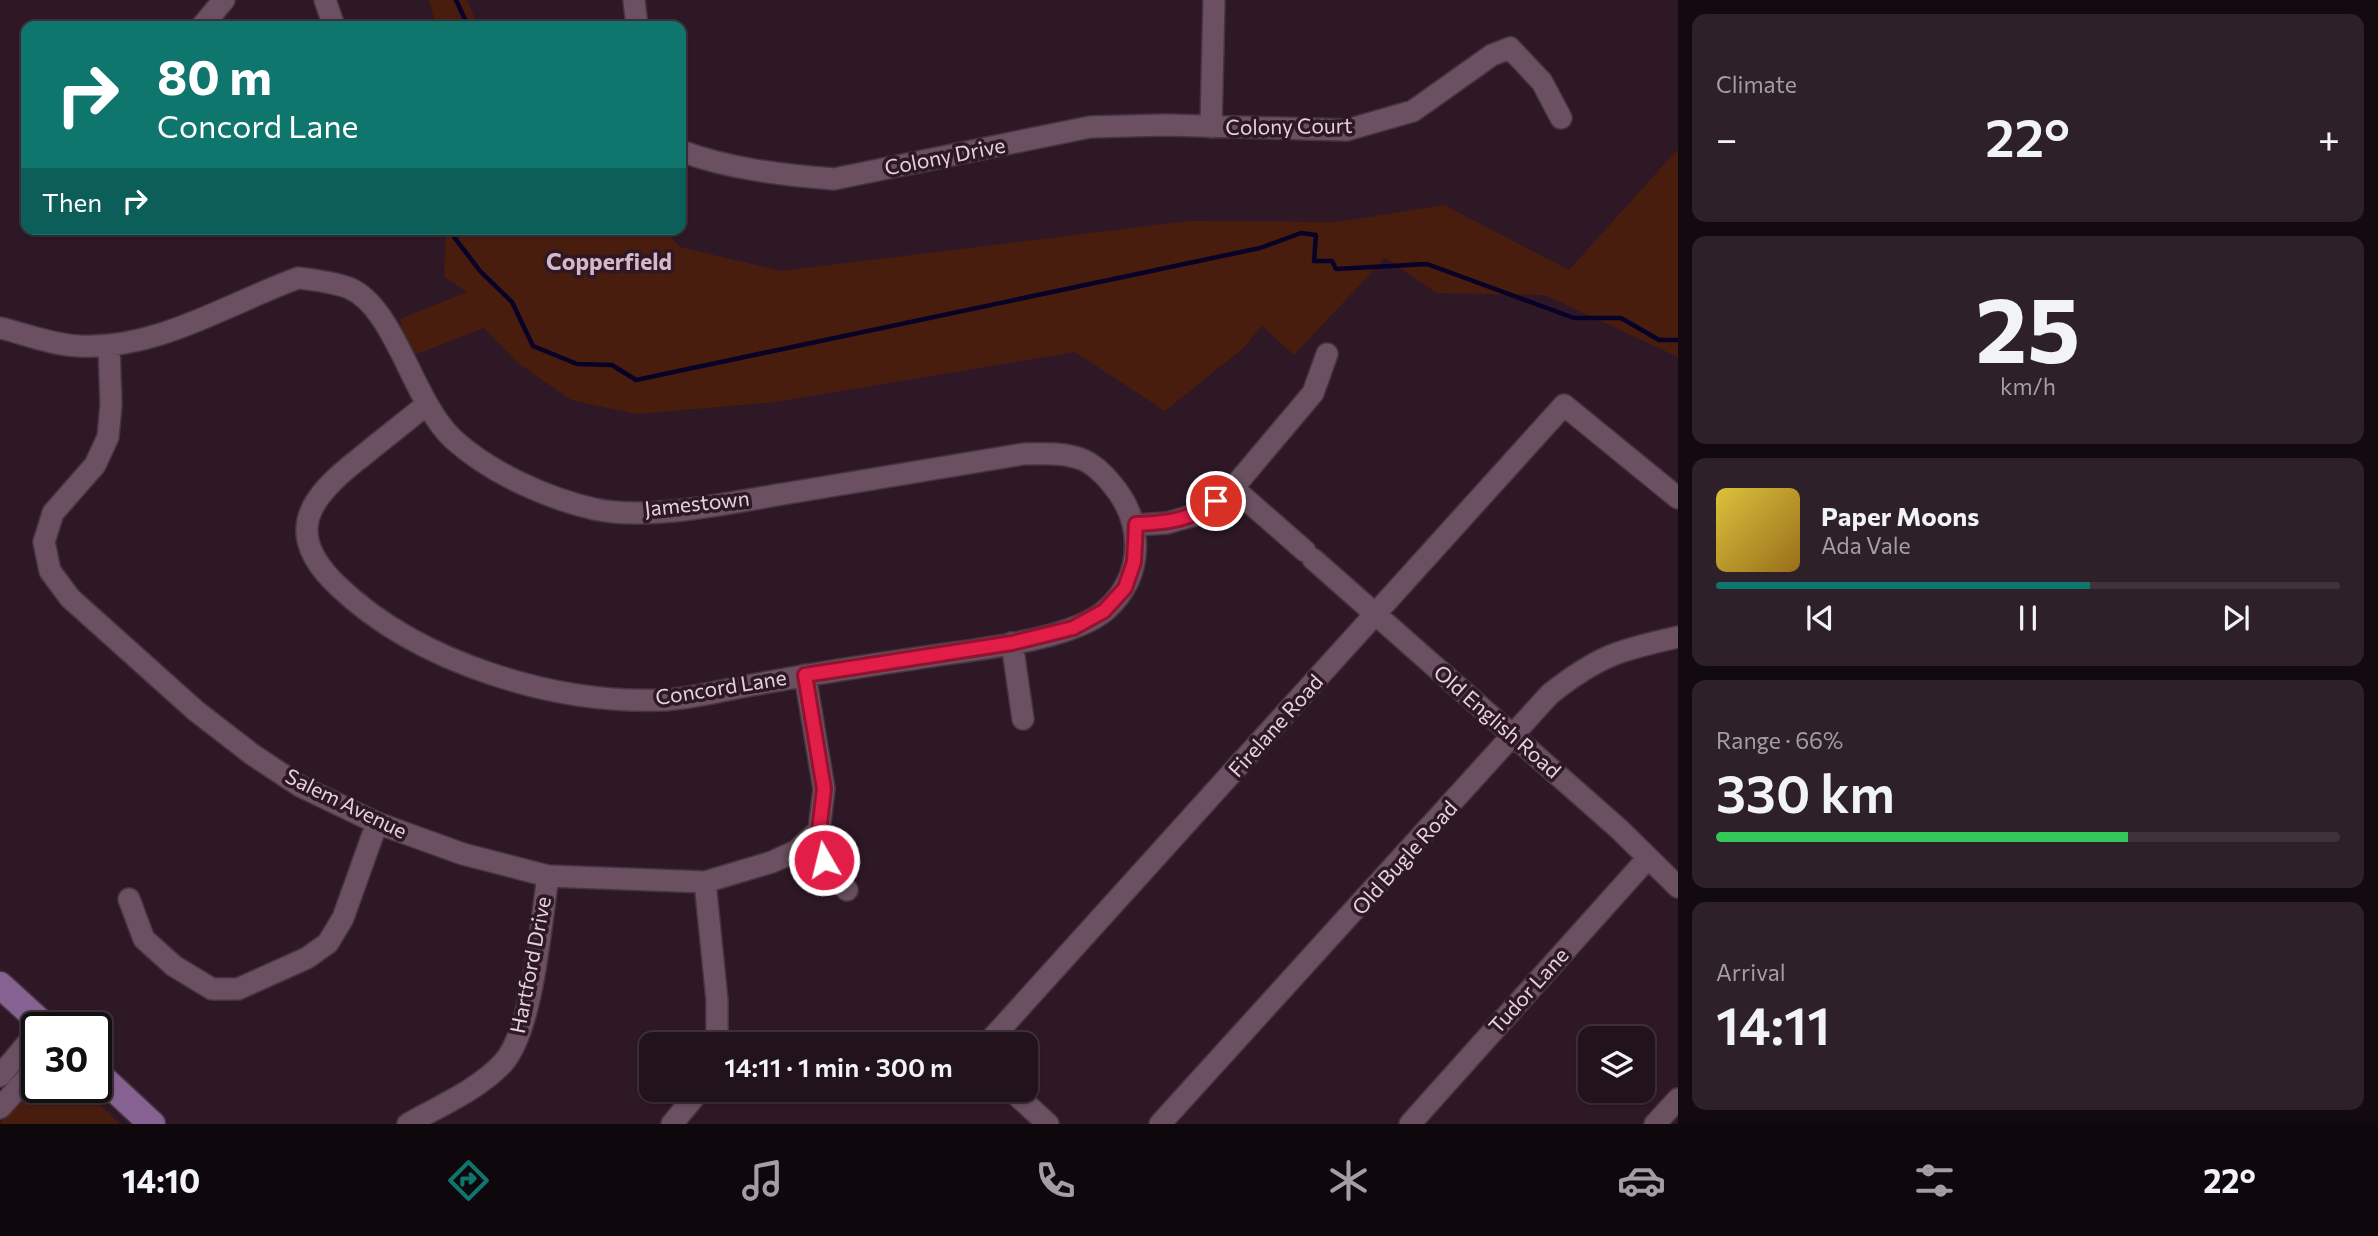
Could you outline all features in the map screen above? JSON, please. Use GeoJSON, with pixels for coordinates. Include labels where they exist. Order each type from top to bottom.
{"type":"FeatureCollection","features":[{"type":"Feature","properties":{"kind":"main road"},"geometry":{"type":"LineString","coordinates":[[0,985],[26,1012]]}},
{"type":"Feature","properties":{"kind":"main road"},"geometry":{"type":"LineString","coordinates":[[112,1087],[152,1124]]}},
{"type":"Feature","properties":{"kind":"street"},"geometry":{"type":"LineString","coordinates":[[206,21],[224,0]]}},
{"type":"Feature","properties":{"kind":"street"},"geometry":{"type":"LineString","coordinates":[[325,0],[332,21]]}},
{"type":"Feature","properties":{"kind":"street"},"geometry":{"type":"LineString","coordinates":[[634,0],[636,21]]}},
{"type":"Feature","properties":{"kind":"street"},"geometry":{"type":"LineString","coordinates":[[1210,127],[1214,0]]}},
{"type":"Feature","properties":{"kind":"street","name":"Colony Court"},"geometry":{"type":"LineString","coordinates":[[1210,127],[1347,130],[1413,111],[1492,55],[1510,48],[1542,82],[1561,118]]}},
{"type":"Feature","properties":{"kind":"street","name":"Colony Drive"},"geometry":{"type":"LineString","coordinates":[[686,153],[705,160],[795,176],[834,179],[1090,127],[1210,127]]}},
{"type":"Feature","properties":{"kind":"street","name":"Jamestown"},"geometry":{"type":"LineString","coordinates":[[0,328],[76,346],[109,346],[169,333],[298,278],[321,281],[351,289],[371,302],[426,405],[453,438],[498,470],[542,491],[595,509],[690,509],[1023,454],[1066,455],[1085,460],[1105,476],[1123,497],[1136,524]]}},
{"type":"Feature","properties":{"kind":"street","name":"Salem Avenue"},"geometry":{"type":"LineString","coordinates":[[109,346],[111,405],[108,437],[94,465],[53,513],[44,542],[50,570],[70,598],[196,711],[253,755],[300,786],[377,823],[463,854],[548,876],[705,883],[784,857],[796,851],[819,831]]}},
{"type":"Feature","properties":{"kind":"street"},"geometry":{"type":"LineString","coordinates":[[1136,524],[1167,523],[1199,514],[1233,488],[1313,393],[1326,354]]}},
{"type":"Feature","properties":{"kind":"street","name":"Concord Lane"},"geometry":{"type":"LineString","coordinates":[[426,405],[330,481],[311,505],[305,530],[310,550],[321,569],[342,590],[382,620],[442,656],[512,681],[585,696],[665,700],[1012,643],[1073,628],[1104,611],[1125,588],[1134,562],[1136,524]]}},
{"type":"Feature","properties":{"kind":"street","name":"Firelane Road"},"geometry":{"type":"LineString","coordinates":[[998,1032],[1376,616],[1563,405],[1678,498]]}},
{"type":"Feature","properties":{"kind":"street","name":"Old English Road"},"geometry":{"type":"LineString","coordinates":[[1233,488],[1515,737],[1678,887]]}},
{"type":"Feature","properties":{"kind":"street","name":"Old Bugle Road"},"geometry":{"type":"LineString","coordinates":[[1160,1124],[1515,737],[1550,694],[1583,668],[1620,650],[1678,637]]}},
{"type":"Feature","properties":{"kind":"street"},"geometry":{"type":"LineString","coordinates":[[1012,643],[1023,719]]}},
{"type":"Feature","properties":{"kind":"street"},"geometry":{"type":"LineString","coordinates":[[805,675],[824,789],[819,831],[824,860],[847,890]]}},
{"type":"Feature","properties":{"kind":"street"},"geometry":{"type":"LineString","coordinates":[[129,899],[144,939],[174,966],[212,989],[238,989],[307,958],[328,943],[343,918],[377,823]]}},
{"type":"Feature","properties":{"kind":"street","name":"Tudor Lane"},"geometry":{"type":"LineString","coordinates":[[1410,1124],[1648,858]]}},
{"type":"Feature","properties":{"kind":"street","name":"Hartford Drive"},"geometry":{"type":"LineString","coordinates":[[408,1124],[473,1087],[504,1063],[514,1049],[525,1017],[548,876]]}},
{"type":"Feature","properties":{"kind":"street"},"geometry":{"type":"LineString","coordinates":[[705,883],[717,1000],[717,1032]]}},
{"type":"Feature","properties":{"kind":"street"},"geometry":{"type":"LineString","coordinates":[[0,1076],[21,1051]]}},
{"type":"Feature","properties":{"kind":"street"},"geometry":{"type":"LineString","coordinates":[[0,1108],[21,1085]]}},
{"type":"Feature","properties":{"kind":"street"},"geometry":{"type":"LineString","coordinates":[[1655,1124],[1678,1099]]}},
{"type":"Feature","properties":{"kind":"street"},"geometry":{"type":"LineString","coordinates":[[672,1124],[690,1102]]}},
{"type":"Feature","properties":{"kind":"street"},"geometry":{"type":"LineString","coordinates":[[1024,1102],[1048,1124]]}},
{"type":"Feature","properties":{"kind":"shaded area"},"geometry":{"type":"Polygon","coordinates":[[[429,0],[467,0],[476,21],[435,21],[429,0]]]}},
{"type":"Feature","properties":{"kind":"shaded area"},"geometry":{"type":"Polygon","coordinates":[[[1678,149],[1678,357],[1545,295],[1437,293],[1385,258],[1294,355],[1262,326],[1242,349],[1165,411],[1075,352],[775,402],[637,414],[571,400],[518,363],[484,328],[409,357],[400,319],[467,292],[444,276],[446,235],[669,235],[680,247],[781,271],[1190,221],[1337,222],[1444,205],[1569,270],[1678,149]]]}},
{"type":"Feature","properties":{"kind":"shaded area"},"geometry":{"type":"Polygon","coordinates":[[[21,1100],[21,1103],[98,1103],[120,1124],[0,1124],[21,1100]]]}},
{"type":"Feature","properties":{"kind":"waterway"},"geometry":{"type":"LineString","coordinates":[[456,0],[466,21]]}},
{"type":"Feature","properties":{"kind":"waterway"},"geometry":{"type":"LineString","coordinates":[[453,235],[480,271],[512,302],[533,346],[577,364],[612,365],[636,380],[1260,248],[1301,233],[1316,235],[1314,261],[1332,261],[1336,269],[1427,264],[1574,318],[1621,318],[1659,340],[1678,340]]}},
{"type":"Feature","properties":{"kind":"district","name":"Copperfield"},"geometry":{"type":"Point","coordinates":[609,262]}},
{"type":"Feature","properties":{"kind":"route"},"geometry":{"type":"LineString","coordinates":[[824,860],[819,831],[824,789],[805,675],[1012,643],[1073,628],[1104,611],[1125,588],[1134,562],[1136,524],[1167,523],[1199,514],[1216,501]]}}]}
